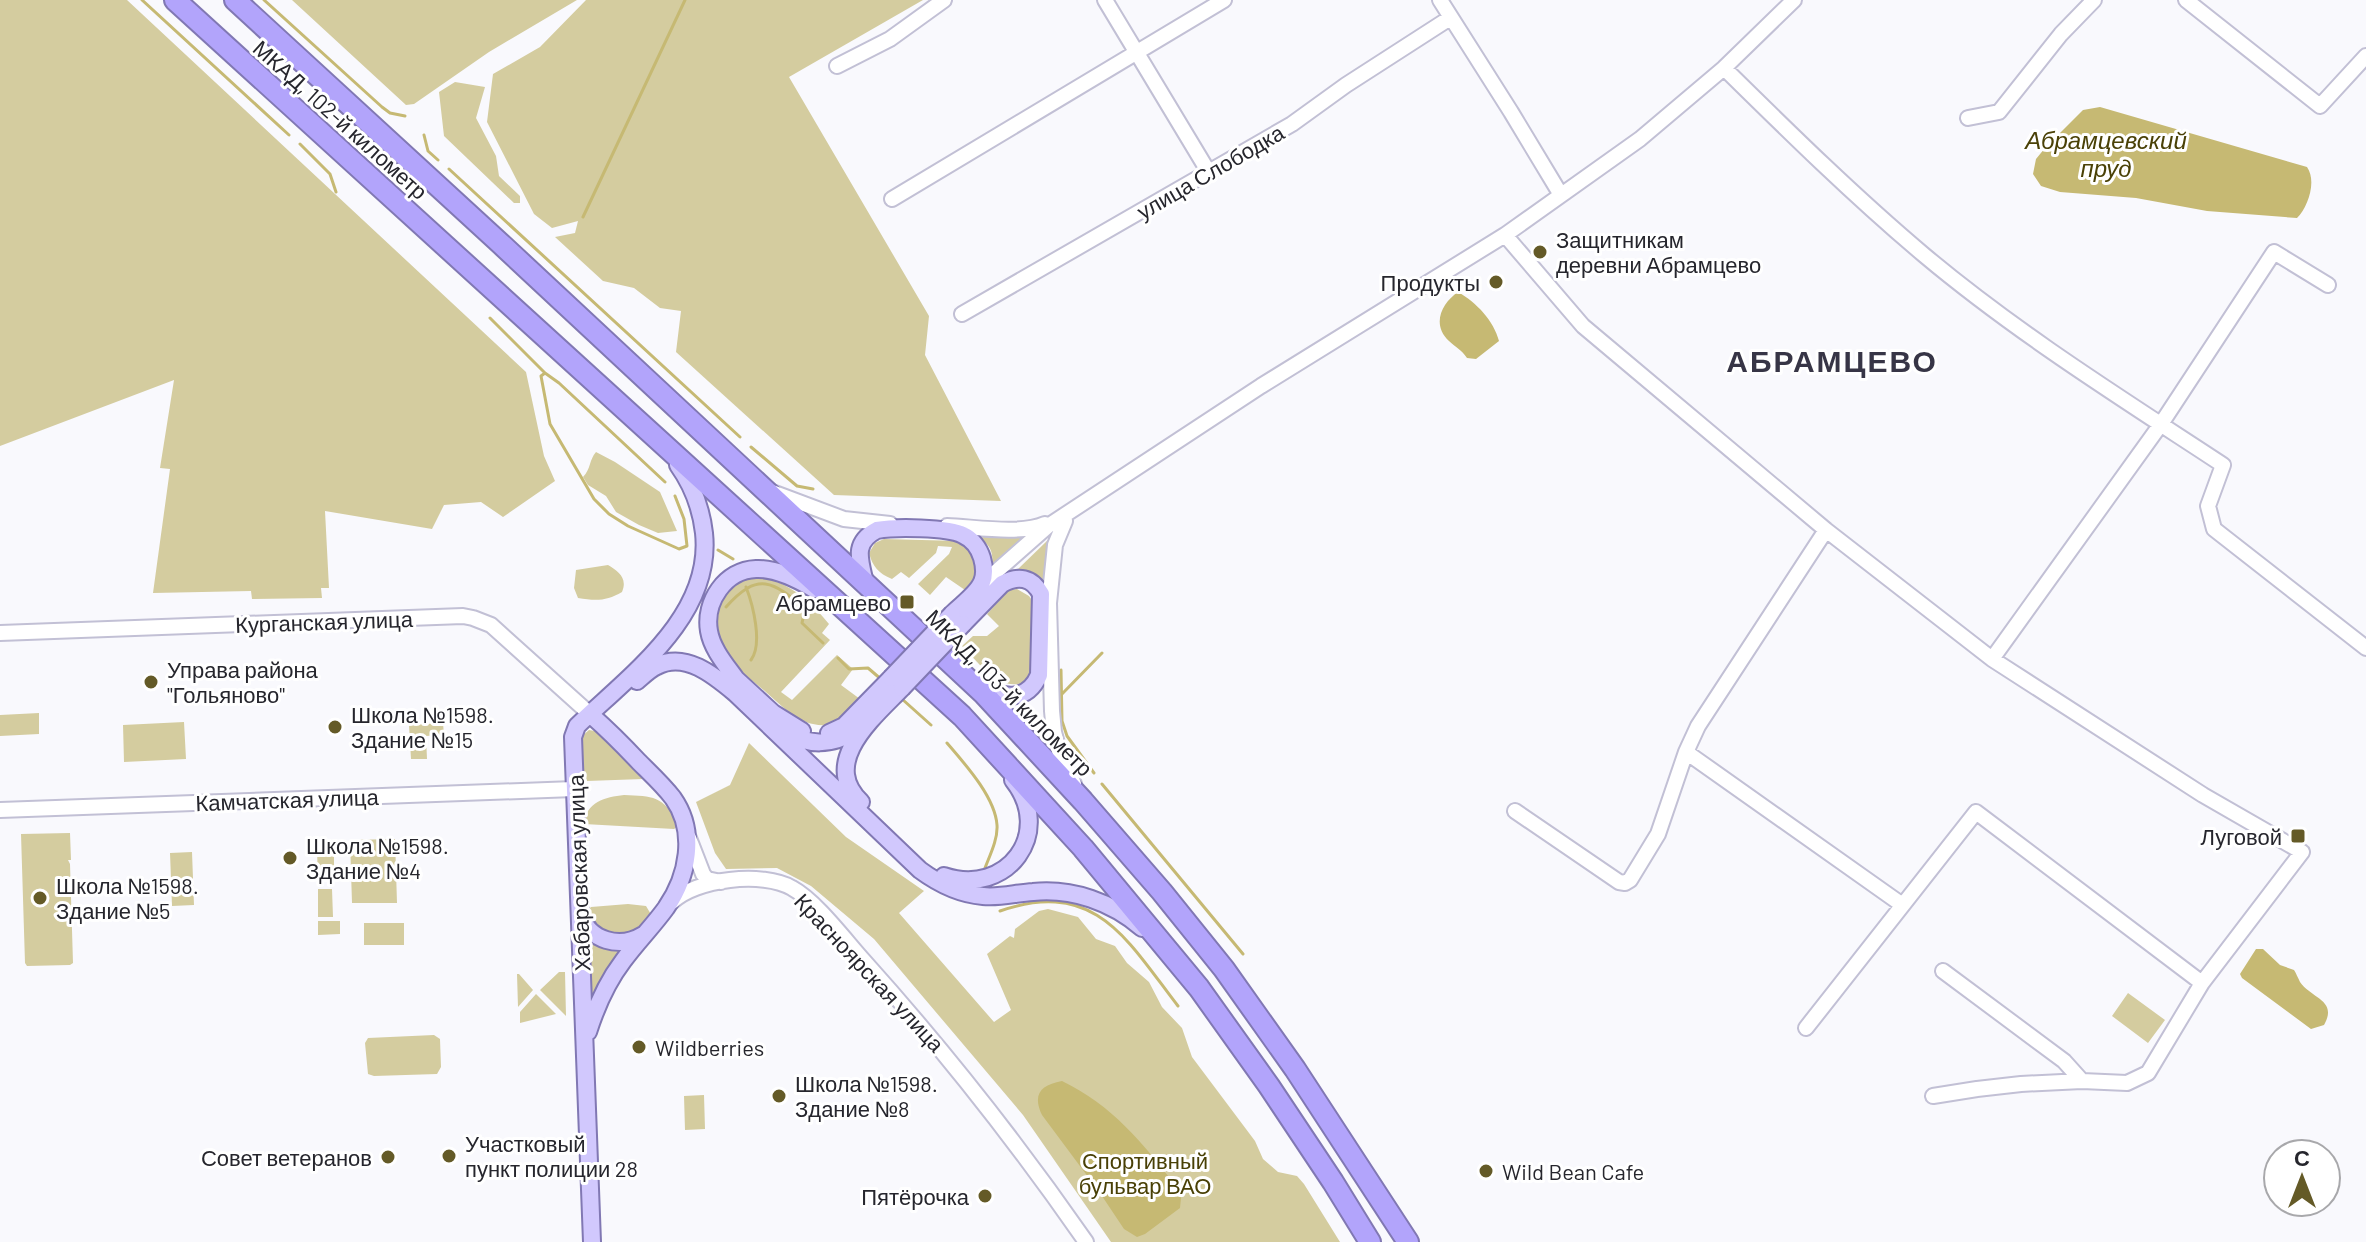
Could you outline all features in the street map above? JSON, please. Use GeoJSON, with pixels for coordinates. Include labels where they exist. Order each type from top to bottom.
{"type":"FeatureCollection","features":[{"type":"Feature","properties":{"kind":"highway","name":"МКАД, 102-й километр"},"geometry":{"type":"LineString","coordinates":[[175,0],[619,403]]}},
{"type":"Feature","properties":{"kind":"highway","name":"МКАД, 102-й километр"},"geometry":{"type":"LineString","coordinates":[[235,0],[501,244]]}},
{"type":"Feature","properties":{"kind":"highway","name":"МКАД, 103-й километр"},"geometry":{"type":"LineString","coordinates":[[501,244],[984,694],[1083,801],[1224,969],[1311,1093],[1408,1242]]}},
{"type":"Feature","properties":{"kind":"highway"},"geometry":{"type":"LineString","coordinates":[[619,403],[962,716],[1083,848],[1199,988],[1269,1086],[1370,1242]]}},
{"type":"Feature","properties":{"kind":"main road"},"geometry":{"type":"LineString","coordinates":[[573,742],[577,726],[641,665],[690,605],[699,587],[706,546],[698,499],[687,478],[668,453],[619,403]]}},
{"type":"Feature","properties":{"kind":"main road"},"geometry":{"type":"LineString","coordinates":[[865,583],[860,559],[862,541],[868,534],[888,528],[950,531],[963,534],[973,542],[983,561],[986,590]]}},
{"type":"Feature","properties":{"kind":"main road"},"geometry":{"type":"LineString","coordinates":[[867,725],[832,742],[815,743],[780,731],[735,686],[712,642],[708,616],[711,603],[728,579],[754,568],[772,570],[795,578],[821,593],[888,647]]}},
{"type":"Feature","properties":{"kind":"main road"},"geometry":{"type":"LineString","coordinates":[[687,833],[683,816],[673,799],[607,729],[606,713],[614,700],[657,666],[683,662],[699,667],[735,686],[802,731],[819,734],[832,732],[844,726],[897,683],[986,590],[1019,578],[1036,585],[1041,594],[1039,675],[1034,686],[1025,694],[997,694],[983,688],[955,667]]}},
{"type":"Feature","properties":{"kind":"main road"},"geometry":{"type":"LineString","coordinates":[[641,665],[653,656],[667,652],[702,657],[920,870],[938,883],[985,897],[1036,891],[1064,892],[1103,903],[1140,926],[1199,988]]}},
{"type":"Feature","properties":{"kind":"main road"},"geometry":{"type":"LineString","coordinates":[[897,683],[853,744],[845,768],[848,786],[856,798],[926,863],[945,876],[963,881],[981,880],[1008,867],[1018,856],[1025,844],[1029,809],[1018,787],[962,716]]}},
{"type":"Feature","properties":{"kind":"main road","name":"Курганская улица"},"geometry":{"type":"LineString","coordinates":[[591,715],[607,729]]}},
{"type":"Feature","properties":{"kind":"main road","name":"Хабаровская улица"},"geometry":{"type":"LineString","coordinates":[[573,742],[592,1242]]}},
{"type":"Feature","properties":{"kind":"main road","name":"Хабаровская улица"},"geometry":{"type":"LineString","coordinates":[[584,1056],[588,1031],[600,999],[615,972],[674,894],[685,865],[687,833]]}},
{"type":"Feature","properties":{"kind":"main road"},"geometry":{"type":"LineString","coordinates":[[579,909],[587,928],[604,940],[632,941],[647,931]]}},
{"type":"Feature","properties":{"kind":"street"},"geometry":{"type":"LineString","coordinates":[[837,66],[890,39],[944,0]]}},
{"type":"Feature","properties":{"kind":"street"},"geometry":{"type":"LineString","coordinates":[[1105,0],[1208,171]]}},
{"type":"Feature","properties":{"kind":"street"},"geometry":{"type":"LineString","coordinates":[[892,199],[1224,0]]}},
{"type":"Feature","properties":{"kind":"street"},"geometry":{"type":"LineString","coordinates":[[1440,0],[1561,195]]}},
{"type":"Feature","properties":{"kind":"street"},"geometry":{"type":"LineString","coordinates":[[986,590],[1084,503],[1261,386],[1505,235],[1640,139],[1724,68],[1794,0]]}},
{"type":"Feature","properties":{"kind":"street"},"geometry":{"type":"LineString","coordinates":[[1968,118],[1999,112],[2061,34],[2094,0]]}},
{"type":"Feature","properties":{"kind":"street"},"geometry":{"type":"LineString","coordinates":[[2186,0],[2320,106],[2366,56]]}},
{"type":"Feature","properties":{"kind":"street","name":"улица Слободка"},"geometry":{"type":"LineString","coordinates":[[962,314],[1292,124],[1450,18]]}},
{"type":"Feature","properties":{"kind":"street"},"geometry":{"type":"LineString","coordinates":[[1724,68],[1856,196],[1926,257],[2063,360],[2223,465],[2208,506],[2214,529],[2366,648]]}},
{"type":"Feature","properties":{"kind":"street"},"geometry":{"type":"LineString","coordinates":[[1505,235],[1583,326],[1826,530],[1992,659],[2203,795],[2302,852],[2202,983],[2148,1073],[2127,1083],[2082,1081],[2006,1085],[1933,1096]]}},
{"type":"Feature","properties":{"kind":"street"},"geometry":{"type":"LineString","coordinates":[[1992,659],[2161,424],[2274,252],[2328,285]]}},
{"type":"Feature","properties":{"kind":"street"},"geometry":{"type":"LineString","coordinates":[[766,490],[844,519],[873,523],[1016,529],[1063,520]]}},
{"type":"Feature","properties":{"kind":"street"},"geometry":{"type":"LineString","coordinates":[[1063,520],[1055,545],[1049,603],[1052,711],[1059,751],[1083,801]]}},
{"type":"Feature","properties":{"kind":"street"},"geometry":{"type":"LineString","coordinates":[[1515,811],[1619,882],[1630,880],[1658,834],[1686,752],[1708,708],[1826,530]]}},
{"type":"Feature","properties":{"kind":"street","name":"Курганская улица"},"geometry":{"type":"LineString","coordinates":[[0,633],[463,616],[491,625],[591,715]]}},
{"type":"Feature","properties":{"kind":"street","name":"Хабаровская улица"},"geometry":{"type":"LineString","coordinates":[[564,691],[571,708],[573,742]]}},
{"type":"Feature","properties":{"kind":"street"},"geometry":{"type":"LineString","coordinates":[[1686,752],[1901,904]]}},
{"type":"Feature","properties":{"kind":"street","name":"Камчатская улица"},"geometry":{"type":"LineString","coordinates":[[0,810],[574,789]]}},
{"type":"Feature","properties":{"kind":"street"},"geometry":{"type":"LineString","coordinates":[[1806,1028],[1976,812],[2202,983]]}},
{"type":"Feature","properties":{"kind":"street"},"geometry":{"type":"LineString","coordinates":[[687,833],[703,874],[707,879],[721,882]]}},
{"type":"Feature","properties":{"kind":"street","name":"Красноярская улица"},"geometry":{"type":"LineString","coordinates":[[666,908],[686,891],[721,882],[759,880],[782,883],[792,888],[814,906],[950,1060],[1086,1242]]}},
{"type":"Feature","properties":{"kind":"street"},"geometry":{"type":"LineString","coordinates":[[1943,971],[2064,1061],[2082,1081]]}},
{"type":"Feature","properties":{"kind":"green space"},"geometry":{"type":"Polygon","coordinates":[[[0,0],[127,0],[526,372],[544,456],[555,481],[503,517],[481,502],[444,505],[432,529],[325,511],[329,588],[321,588],[322,598],[252,599],[251,591],[153,593],[170,469],[160,468],[174,380],[0,446],[0,0]]]}},
{"type":"Feature","properties":{"kind":"green space"},"geometry":{"type":"Polygon","coordinates":[[[292,0],[577,0],[489,52],[414,104],[406,105],[292,0]]]}},
{"type":"Feature","properties":{"kind":"green space"},"geometry":{"type":"Polygon","coordinates":[[[586,0],[923,0],[789,77],[929,316],[925,355],[1001,501],[834,495],[676,352],[681,311],[660,308],[634,288],[603,281],[555,237],[575,233],[578,221],[552,228],[534,214],[487,122],[493,74],[540,47],[586,0]]]}},
{"type":"Feature","properties":{"kind":"green space"},"geometry":{"type":"Polygon","coordinates":[[[455,82],[485,87],[476,118],[496,156],[499,176],[520,196],[520,203],[514,203],[444,136],[439,92],[455,82]]]}},
{"type":"Feature","properties":{"kind":"green space"},"geometry":{"type":"Polygon","coordinates":[[[596,452],[660,492],[677,531],[658,533],[639,525],[616,512],[606,496],[588,485],[583,477],[596,452]]]}},
{"type":"Feature","properties":{"kind":"green space"},"geometry":{"type":"Polygon","coordinates":[[[969,531],[1036,532],[991,569],[991,550],[969,531]]]}},
{"type":"Feature","properties":{"kind":"green space"},"geometry":{"type":"Polygon","coordinates":[[[1050,538],[1046,587],[1034,576],[1017,570],[1050,538]]]}},
{"type":"Feature","properties":{"kind":"green space"},"geometry":{"type":"Polygon","coordinates":[[[884,539],[959,541],[971,547],[978,572],[965,590],[946,577],[930,595],[918,584],[949,554],[952,547],[938,546],[936,553],[909,578],[901,572],[892,579],[877,569],[869,553],[875,543],[884,539]]]}},
{"type":"Feature","properties":{"kind":"green space"},"geometry":{"type":"Polygon","coordinates":[[[608,565],[623,579],[622,592],[601,600],[578,598],[574,588],[576,570],[608,565]]]}},
{"type":"Feature","properties":{"kind":"green space"},"geometry":{"type":"Polygon","coordinates":[[[759,576],[780,583],[798,594],[829,624],[822,633],[830,640],[781,692],[792,700],[837,655],[853,669],[841,685],[860,699],[836,722],[817,725],[794,715],[743,673],[723,649],[716,627],[719,601],[727,589],[759,576]]]}},
{"type":"Feature","properties":{"kind":"green space"},"geometry":{"type":"Polygon","coordinates":[[[1017,589],[1029,596],[1036,606],[1033,670],[1028,681],[1009,684],[992,676],[962,646],[973,636],[987,636],[999,626],[987,614],[1009,590],[1017,589]]]}},
{"type":"Feature","properties":{"kind":"green space"},"geometry":{"type":"Polygon","coordinates":[[[39,713],[39,734],[0,736],[0,715],[39,713]]]}},
{"type":"Feature","properties":{"kind":"green space"},"geometry":{"type":"Polygon","coordinates":[[[184,722],[186,759],[124,762],[123,725],[184,722]]]}},
{"type":"Feature","properties":{"kind":"green space"},"geometry":{"type":"Polygon","coordinates":[[[443,723],[444,735],[426,736],[427,759],[411,759],[409,725],[443,723]]]}},
{"type":"Feature","properties":{"kind":"green space"},"geometry":{"type":"Polygon","coordinates":[[[589,730],[600,732],[644,776],[643,779],[587,781],[581,777],[581,737],[589,730]]]}},
{"type":"Feature","properties":{"kind":"green space","name":"Спортивный бульвар ВАО"},"geometry":{"type":"Polygon","coordinates":[[[749,743],[846,837],[924,891],[899,913],[994,1022],[1011,1010],[987,954],[1010,936],[1014,938],[1015,929],[1039,911],[1048,909],[1078,917],[1096,939],[1115,946],[1127,963],[1149,982],[1162,1007],[1182,1028],[1192,1057],[1255,1141],[1263,1159],[1278,1172],[1297,1176],[1340,1242],[1111,1242],[1023,1115],[874,939],[811,886],[777,868],[726,869],[715,853],[696,802],[730,785],[749,743]]]}},
{"type":"Feature","properties":{"kind":"green space"},"geometry":{"type":"Polygon","coordinates":[[[624,795],[656,799],[673,814],[677,827],[584,824],[588,810],[598,802],[624,795]]]}},
{"type":"Feature","properties":{"kind":"green space"},"geometry":{"type":"Polygon","coordinates":[[[70,833],[71,860],[68,860],[73,963],[27,966],[21,834],[70,833]]]}},
{"type":"Feature","properties":{"kind":"green space"},"geometry":{"type":"Polygon","coordinates":[[[395,839],[397,903],[352,903],[350,840],[395,839]]]}},
{"type":"Feature","properties":{"kind":"green space"},"geometry":{"type":"Polygon","coordinates":[[[317,849],[334,849],[334,882],[318,882],[317,849]]]}},
{"type":"Feature","properties":{"kind":"green space"},"geometry":{"type":"Polygon","coordinates":[[[192,852],[194,905],[172,906],[170,853],[192,852]]]}},
{"type":"Feature","properties":{"kind":"green space"},"geometry":{"type":"Polygon","coordinates":[[[318,889],[332,889],[333,917],[318,917],[318,889]]]}},
{"type":"Feature","properties":{"kind":"green space"},"geometry":{"type":"Polygon","coordinates":[[[646,906],[652,916],[630,933],[608,932],[596,924],[588,910],[591,907],[646,906]]]}},
{"type":"Feature","properties":{"kind":"green space"},"geometry":{"type":"Polygon","coordinates":[[[318,921],[340,921],[340,934],[318,935],[318,921]]]}},
{"type":"Feature","properties":{"kind":"green space"},"geometry":{"type":"Polygon","coordinates":[[[364,923],[404,923],[404,945],[364,945],[364,923]]]}},
{"type":"Feature","properties":{"kind":"green space"},"geometry":{"type":"Polygon","coordinates":[[[589,940],[620,948],[621,951],[591,1003],[589,940]]]}},
{"type":"Feature","properties":{"kind":"green space"},"geometry":{"type":"Polygon","coordinates":[[[559,972],[565,972],[566,1016],[540,990],[559,972]]]}},
{"type":"Feature","properties":{"kind":"green space"},"geometry":{"type":"Polygon","coordinates":[[[517,974],[533,990],[518,1007],[517,974]]]}},
{"type":"Feature","properties":{"kind":"green space"},"geometry":{"type":"Polygon","coordinates":[[[2128,993],[2165,1020],[2148,1043],[2112,1016],[2128,993]]]}},
{"type":"Feature","properties":{"kind":"green space"},"geometry":{"type":"Polygon","coordinates":[[[536,994],[556,1014],[520,1023],[520,1012],[536,994]]]}},
{"type":"Feature","properties":{"kind":"green space"},"geometry":{"type":"Polygon","coordinates":[[[434,1035],[440,1039],[441,1067],[437,1074],[368,1074],[365,1043],[368,1038],[434,1035]]]}},
{"type":"Feature","properties":{"kind":"green space"},"geometry":{"type":"Polygon","coordinates":[[[704,1095],[705,1129],[685,1130],[684,1096],[704,1095]]]}},
{"type":"Feature","properties":{"kind":"water","name":"Абрамцевский пруд"},"geometry":{"type":"Polygon","coordinates":[[[2100,107],[2307,167],[2311,186],[2305,207],[2297,218],[2207,211],[2136,198],[2060,192],[2041,186],[2033,174],[2036,159],[2083,110],[2100,107]]]}},
{"type":"Feature","properties":{"kind":"water"},"geometry":{"type":"Polygon","coordinates":[[[1458,292],[1483,313],[1499,341],[1476,359],[1467,358],[1449,341],[1441,328],[1443,308],[1458,292]]]}},
{"type":"Feature","properties":{"kind":"water"},"geometry":{"type":"Polygon","coordinates":[[[2256,949],[2263,949],[2280,965],[2294,970],[2305,988],[2322,1000],[2328,1010],[2324,1025],[2311,1029],[2242,978],[2240,974],[2256,949]]]}},
{"type":"Feature","properties":{"kind":"water"},"geometry":{"type":"Polygon","coordinates":[[[1062,1081],[1111,1113],[1139,1140],[1176,1186],[1181,1198],[1180,1208],[1145,1234],[1137,1237],[1124,1229],[1042,1115],[1038,1101],[1040,1092],[1062,1081]]]}},
{"type":"Feature","properties":{"kind":"waterway"},"geometry":{"type":"LineString","coordinates":[[142,0],[289,135]]}},
{"type":"Feature","properties":{"kind":"waterway"},"geometry":{"type":"LineString","coordinates":[[264,0],[382,107],[390,113],[405,116]]}},
{"type":"Feature","properties":{"kind":"waterway"},"geometry":{"type":"LineString","coordinates":[[583,217],[685,0]]}},
{"type":"Feature","properties":{"kind":"waterway"},"geometry":{"type":"LineString","coordinates":[[424,135],[428,151],[438,160]]}},
{"type":"Feature","properties":{"kind":"waterway"},"geometry":{"type":"LineString","coordinates":[[300,144],[330,174],[336,192]]}},
{"type":"Feature","properties":{"kind":"waterway"},"geometry":{"type":"LineString","coordinates":[[449,169],[740,437]]}},
{"type":"Feature","properties":{"kind":"waterway"},"geometry":{"type":"LineString","coordinates":[[490,318],[545,373],[665,482]]}},
{"type":"Feature","properties":{"kind":"waterway"},"geometry":{"type":"LineString","coordinates":[[545,373],[541,376],[550,424],[594,499],[609,514],[679,549],[687,546],[684,519],[675,496]]}},
{"type":"Feature","properties":{"kind":"waterway"},"geometry":{"type":"LineString","coordinates":[[751,447],[797,486],[813,489]]}},
{"type":"Feature","properties":{"kind":"waterway"},"geometry":{"type":"LineString","coordinates":[[718,550],[733,559]]}},
{"type":"Feature","properties":{"kind":"waterway"},"geometry":{"type":"LineString","coordinates":[[726,607],[747,588],[766,584],[784,592],[805,609],[802,623],[823,643]]}},
{"type":"Feature","properties":{"kind":"waterway"},"geometry":{"type":"LineString","coordinates":[[746,587],[757,635],[751,660]]}},
{"type":"Feature","properties":{"kind":"waterway"},"geometry":{"type":"LineString","coordinates":[[1061,695],[1102,653]]}},
{"type":"Feature","properties":{"kind":"waterway"},"geometry":{"type":"LineString","coordinates":[[838,658],[849,669],[868,668],[882,680]]}},
{"type":"Feature","properties":{"kind":"waterway"},"geometry":{"type":"LineString","coordinates":[[1061,670],[1062,721],[1067,736],[1094,773]]}},
{"type":"Feature","properties":{"kind":"waterway"},"geometry":{"type":"LineString","coordinates":[[902,699],[931,725]]}},
{"type":"Feature","properties":{"kind":"waterway"},"geometry":{"type":"LineString","coordinates":[[947,743],[978,781],[995,814],[996,836],[985,868]]}},
{"type":"Feature","properties":{"kind":"waterway"},"geometry":{"type":"LineString","coordinates":[[1102,784],[1243,954]]}},
{"type":"Feature","properties":{"kind":"waterway"},"geometry":{"type":"LineString","coordinates":[[1000,911],[1033,903],[1061,903],[1085,909],[1106,921],[1125,938],[1178,1006]]}},
{"type":"Feature","properties":{"kind":"place","name":"Защитникам деревни Абрамцево"},"geometry":{"type":"Point","coordinates":[1540,252]}},
{"type":"Feature","properties":{"kind":"place","name":"Продукты"},"geometry":{"type":"Point","coordinates":[1496,282]}},
{"type":"Feature","properties":{"kind":"place","name":"Абрамцево"},"geometry":{"type":"Point","coordinates":[907,602]}},
{"type":"Feature","properties":{"kind":"place","name":"Управа района \"Гольяново\""},"geometry":{"type":"Point","coordinates":[151,682]}},
{"type":"Feature","properties":{"kind":"place","name":"Школа №1598. Здание №15"},"geometry":{"type":"Point","coordinates":[335,727]}},
{"type":"Feature","properties":{"kind":"place","name":"Луговой"},"geometry":{"type":"Point","coordinates":[2298,836]}},
{"type":"Feature","properties":{"kind":"place","name":"Школа №1598. Здание №4"},"geometry":{"type":"Point","coordinates":[290,858]}},
{"type":"Feature","properties":{"kind":"place","name":"Школа №1598. Здание №5"},"geometry":{"type":"Point","coordinates":[40,898]}},
{"type":"Feature","properties":{"kind":"place","name":"Wildberries"},"geometry":{"type":"Point","coordinates":[639,1047]}},
{"type":"Feature","properties":{"kind":"place","name":"Школа №1598. Здание №8"},"geometry":{"type":"Point","coordinates":[779,1096]}},
{"type":"Feature","properties":{"kind":"place","name":"Участковый пункт полиции 28"},"geometry":{"type":"Point","coordinates":[449,1156]}},
{"type":"Feature","properties":{"kind":"place","name":"Совет ветеранов"},"geometry":{"type":"Point","coordinates":[388,1157]}},
{"type":"Feature","properties":{"kind":"place","name":"Wild Bean Cafe"},"geometry":{"type":"Point","coordinates":[1486,1171]}},
{"type":"Feature","properties":{"kind":"place","name":"Пятёрочка"},"geometry":{"type":"Point","coordinates":[985,1196]}},
{"type":"Feature","properties":{"kind":"district","name":"АБРАМЦЕВО"},"geometry":{"type":"Point","coordinates":[1832,360]}}]}
